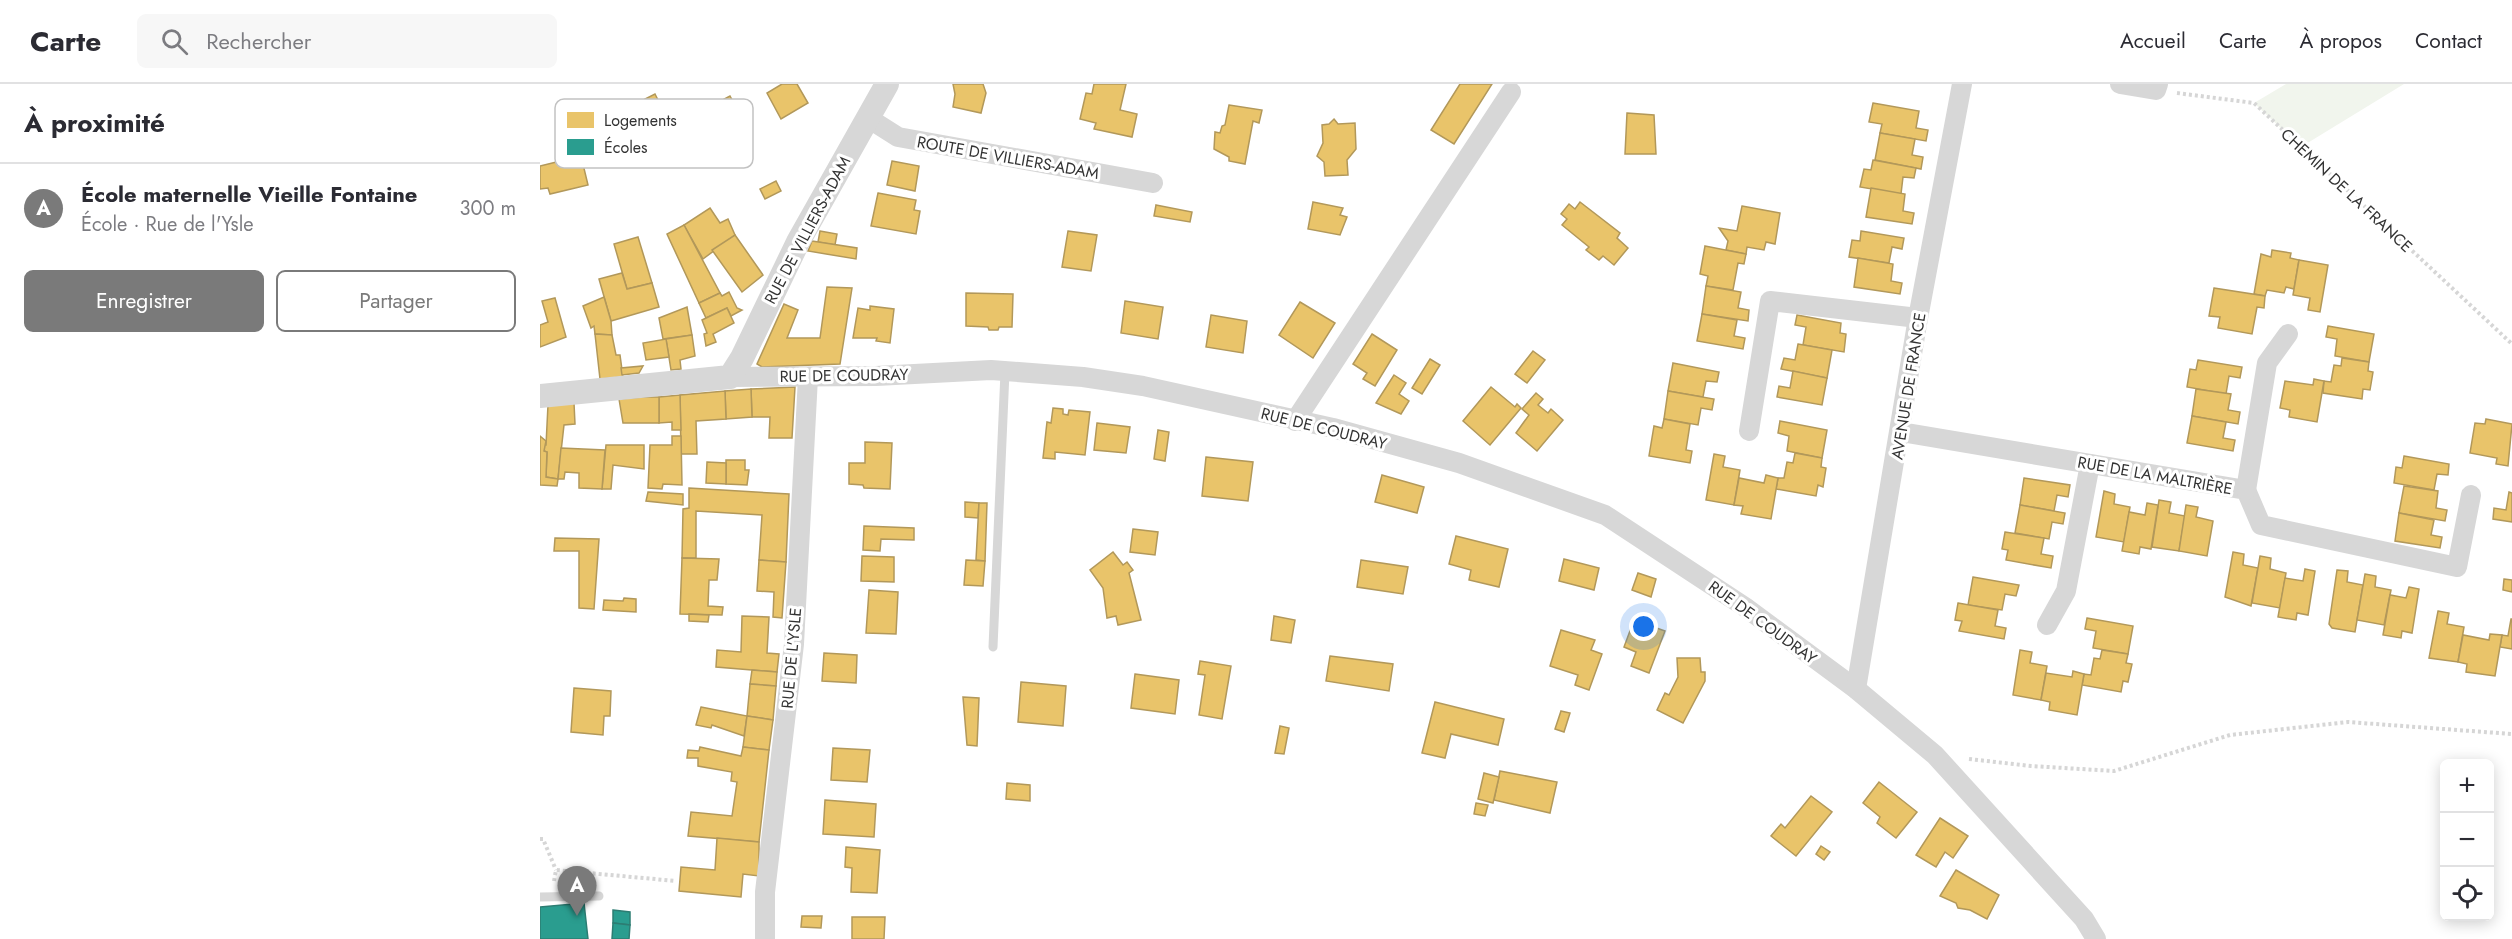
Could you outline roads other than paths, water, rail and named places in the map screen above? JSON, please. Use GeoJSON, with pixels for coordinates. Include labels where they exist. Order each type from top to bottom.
{"type":"FeatureCollection","features":[{"type":"Feature","properties":{"kind":"street","name":"RUE DE VILLIERS-ADAM"},"geometry":{"type":"LineString","coordinates":[[730,377],[742,358],[798,242],[887,84]]}},
{"type":"Feature","properties":{"kind":"street","name":"AVENUE DE FRANCE"},"geometry":{"type":"LineString","coordinates":[[1856,689],[1901,432],[1918,318],[1962,84]]}},
{"type":"Feature","properties":{"kind":"street"},"geometry":{"type":"LineString","coordinates":[[2120,84],[2157,87]]}},
{"type":"Feature","properties":{"kind":"street"},"geometry":{"type":"LineString","coordinates":[[1295,421],[1511,92]]}},
{"type":"Feature","properties":{"kind":"street","name":"ROUTE DE VILLIERS-ADAM"},"geometry":{"type":"LineString","coordinates":[[868,118],[898,137],[1153,183]]}},
{"type":"Feature","properties":{"kind":"street"},"geometry":{"type":"LineString","coordinates":[[1749,431],[1770,301],[1918,318]]}},
{"type":"Feature","properties":{"kind":"street"},"geometry":{"type":"LineString","coordinates":[[2246,490],[2267,363],[2288,334]]}},
{"type":"Feature","properties":{"kind":"street","name":"RUE DE COUDRAY"},"geometry":{"type":"LineString","coordinates":[[730,377],[1005,372],[1083,377],[1143,386],[1295,421],[1459,463],[1605,515],[1745,607],[1856,689],[1935,755],[2084,919],[2096,939]]}},
{"type":"Feature","properties":{"kind":"street"},"geometry":{"type":"LineString","coordinates":[[540,396],[730,377]]}},
{"type":"Feature","properties":{"kind":"street","name":"RUE DE L'YSLE"},"geometry":{"type":"LineString","coordinates":[[765,939],[765,892],[794,644],[807,377]]}},
{"type":"Feature","properties":{"kind":"street","name":"RUE DE LA MALTRIÈRE"},"geometry":{"type":"LineString","coordinates":[[1901,432],[2246,490],[2261,525],[2457,567],[2471,495]]}},
{"type":"Feature","properties":{"kind":"street"},"geometry":{"type":"LineString","coordinates":[[2047,625],[2066,591],[2090,464]]}},
{"type":"Feature","properties":{"kind":"lane"},"geometry":{"type":"LineString","coordinates":[[993,647],[1005,372]]}},
{"type":"Feature","properties":{"kind":"lane"},"geometry":{"type":"LineString","coordinates":[[540,897],[599,896]]}},
{"type":"Feature","properties":{"kind":"place","name":"École maternelle Vieille Fontaine"},"geometry":{"type":"Point","coordinates":[577,916]}}]}
